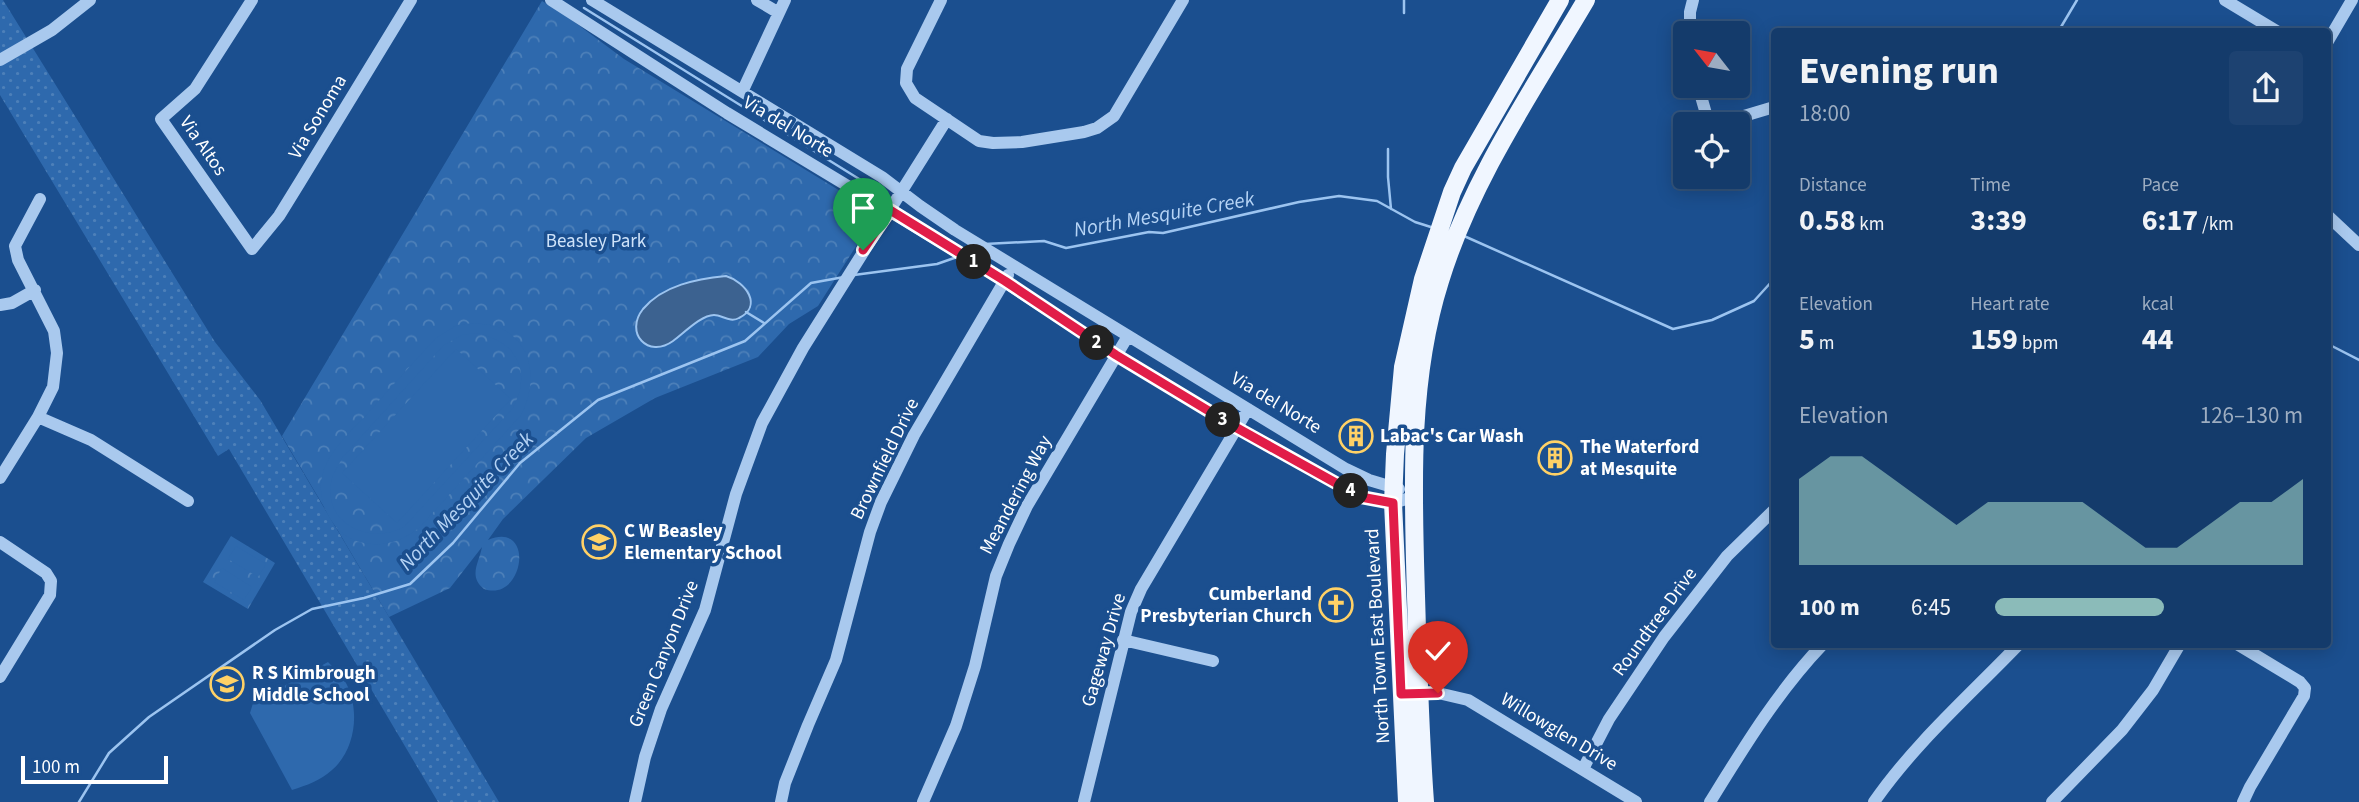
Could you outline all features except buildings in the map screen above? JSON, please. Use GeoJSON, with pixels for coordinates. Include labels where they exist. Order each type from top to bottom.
{"type":"FeatureCollection","features":[{"type":"Feature","properties":{"kind":"main road","name":"North Town East Boulevard"},"geometry":{"type":"LineString","coordinates":[[1407,802],[1393,495],[1403,367],[1418,332],[1437,265],[1451,192],[1474,145],[1560,0]]}},
{"type":"Feature","properties":{"kind":"main road","name":"North Town East Boulevard"},"geometry":{"type":"LineString","coordinates":[[1437,265],[1507,133],[1586,0]]}},
{"type":"Feature","properties":{"kind":"main road","name":"North Town East Boulevard"},"geometry":{"type":"LineString","coordinates":[[1418,332],[1419,392],[1413,497],[1425,802]]}},
{"type":"Feature","properties":{"kind":"street"},"geometry":{"type":"LineString","coordinates":[[0,60],[52,30],[90,0]]}},
{"type":"Feature","properties":{"kind":"street","name":"Via Altos"},"geometry":{"type":"LineString","coordinates":[[252,0],[195,89],[161,119],[252,249]]}},
{"type":"Feature","properties":{"kind":"street","name":"Via Sonoma"},"geometry":{"type":"LineString","coordinates":[[252,249],[279,216],[411,0]]}},
{"type":"Feature","properties":{"kind":"street","name":"Via del Norte"},"geometry":{"type":"LineString","coordinates":[[551,0],[750,127],[1005,281],[1116,355],[1237,428],[1361,497],[1413,497]]}},
{"type":"Feature","properties":{"kind":"street","name":"Via del Norte"},"geometry":{"type":"LineString","coordinates":[[593,0],[882,177],[955,230],[1393,495]]}},
{"type":"Feature","properties":{"kind":"street"},"geometry":{"type":"LineString","coordinates":[[757,0],[779,13]]}},
{"type":"Feature","properties":{"kind":"street"},"geometry":{"type":"LineString","coordinates":[[743,90],[785,0]]}},
{"type":"Feature","properties":{"kind":"street"},"geometry":{"type":"LineString","coordinates":[[941,0],[907,69],[906,83],[915,98],[979,141],[993,143],[1022,142],[1097,128],[1114,116],[1183,0]]}},
{"type":"Feature","properties":{"kind":"street"},"geometry":{"type":"LineString","coordinates":[[1690,21],[1693,0]]}},
{"type":"Feature","properties":{"kind":"street"},"geometry":{"type":"LineString","coordinates":[[2225,0],[2271,28]]}},
{"type":"Feature","properties":{"kind":"street"},"geometry":{"type":"LineString","coordinates":[[2331,36],[2352,0]]}},
{"type":"Feature","properties":{"kind":"street"},"geometry":{"type":"LineString","coordinates":[[1750,114],[1771,108]]}},
{"type":"Feature","properties":{"kind":"street"},"geometry":{"type":"LineString","coordinates":[[890,210],[947,119]]}},
{"type":"Feature","properties":{"kind":"street"},"geometry":{"type":"LineString","coordinates":[[0,478],[38,417],[53,387],[57,353],[54,331],[18,260],[15,246],[40,199]]}},
{"type":"Feature","properties":{"kind":"street","name":"Green Canyon Drive"},"geometry":{"type":"LineString","coordinates":[[635,802],[645,757],[661,709],[705,610],[751,447],[786,377],[890,210]]}},
{"type":"Feature","properties":{"kind":"street"},"geometry":{"type":"LineString","coordinates":[[2331,219],[2357,241]]}},
{"type":"Feature","properties":{"kind":"street","name":"Brownfield Drive"},"geometry":{"type":"LineString","coordinates":[[780,802],[785,783],[836,660],[870,532],[881,502],[914,435],[1014,266]]}},
{"type":"Feature","properties":{"kind":"street"},"geometry":{"type":"LineString","coordinates":[[0,304],[12,303],[35,290]]}},
{"type":"Feature","properties":{"kind":"street","name":"Meandering Way"},"geometry":{"type":"LineString","coordinates":[[923,802],[956,726],[975,666],[996,576],[1009,544],[1027,506],[1128,336]]}},
{"type":"Feature","properties":{"kind":"street","name":"Gageway Drive"},"geometry":{"type":"LineString","coordinates":[[1084,802],[1130,612],[1248,409]]}},
{"type":"Feature","properties":{"kind":"street"},"geometry":{"type":"LineString","coordinates":[[38,417],[91,440],[188,500]]}},
{"type":"Feature","properties":{"kind":"street","name":"Roundtree Drive"},"geometry":{"type":"LineString","coordinates":[[1584,769],[1609,719],[1664,637],[1727,556],[1771,513]]}},
{"type":"Feature","properties":{"kind":"street"},"geometry":{"type":"LineString","coordinates":[[0,542],[46,573],[51,581],[50,595],[0,677]]}},
{"type":"Feature","properties":{"kind":"street"},"geometry":{"type":"LineString","coordinates":[[1123,640],[1213,662]]}},
{"type":"Feature","properties":{"kind":"street"},"geometry":{"type":"LineString","coordinates":[[1710,802],[1755,730],[1795,675],[1819,648]]}},
{"type":"Feature","properties":{"kind":"street"},"geometry":{"type":"LineString","coordinates":[[1874,802],[1894,773],[1923,740],[2014,648]]}},
{"type":"Feature","properties":{"kind":"street"},"geometry":{"type":"LineString","coordinates":[[2052,802],[2122,730],[2153,690],[2178,648]]}},
{"type":"Feature","properties":{"kind":"street"},"geometry":{"type":"LineString","coordinates":[[2243,802],[2249,787],[2304,696],[2305,688],[2300,682],[2244,648]]}},
{"type":"Feature","properties":{"kind":"street","name":"Willowglen Drive"},"geometry":{"type":"LineString","coordinates":[[1401,694],[1438,693],[1468,700],[1636,802]]}},
{"type":"Feature","properties":{"kind":"green space"},"geometry":{"type":"Polygon","coordinates":[[[0,0],[3,0],[215,342],[260,400],[499,802],[438,802],[229,449],[218,456],[0,95],[0,0]]]}},
{"type":"Feature","properties":{"kind":"green space","name":"Beasley Park"},"geometry":{"type":"Polygon","coordinates":[[[542,1],[624,59],[868,208],[874,218],[818,306],[789,324],[758,357],[655,398],[586,438],[503,519],[488,540],[503,537],[513,541],[518,550],[516,574],[508,584],[498,590],[484,589],[479,584],[476,569],[482,547],[450,588],[389,617],[282,436],[542,1]]]}},
{"type":"Feature","properties":{"kind":"green space"},"geometry":{"type":"Polygon","coordinates":[[[473,323],[495,326],[518,341],[525,351],[531,376],[530,389],[521,415],[419,528],[388,543],[372,544],[354,540],[338,529],[326,512],[321,483],[326,464],[342,441],[436,338],[457,325],[473,323]],[[476,333],[462,335],[444,345],[342,458],[332,478],[330,494],[333,507],[340,518],[350,526],[376,534],[404,527],[513,408],[521,382],[517,360],[511,350],[490,337],[476,333]]]}},
{"type":"Feature","properties":{"kind":"green space"},"geometry":{"type":"Polygon","coordinates":[[[456,349],[511,399],[397,523],[342,473],[456,349]]]}},
{"type":"Feature","properties":{"kind":"green space"},"geometry":{"type":"Polygon","coordinates":[[[231,536],[275,563],[248,609],[203,582],[231,536]]]}},
{"type":"Feature","properties":{"kind":"green space"},"geometry":{"type":"Polygon","coordinates":[[[236,546],[266,564],[258,577],[228,559],[236,546]]]}},
{"type":"Feature","properties":{"kind":"green space"},"geometry":{"type":"Polygon","coordinates":[[[222,568],[252,587],[244,600],[214,582],[222,568]]]}},
{"type":"Feature","properties":{"kind":"green space"},"geometry":{"type":"Polygon","coordinates":[[[328,662],[349,689],[354,713],[351,739],[347,751],[332,770],[318,780],[292,790],[250,713],[253,703],[328,662]]]}},
{"type":"Feature","properties":{"kind":"shaded area"},"geometry":{"type":"Polygon","coordinates":[[[726,276],[740,283],[749,295],[750,307],[746,313],[732,320],[717,315],[709,316],[664,346],[655,347],[642,341],[636,327],[638,318],[643,309],[660,294],[681,285],[726,276]]]}},
{"type":"Feature","properties":{"kind":"waterway"},"geometry":{"type":"LineString","coordinates":[[1404,0],[1404,13]]}},
{"type":"Feature","properties":{"kind":"waterway"},"geometry":{"type":"LineString","coordinates":[[2060,28],[2077,0]]}},
{"type":"Feature","properties":{"kind":"waterway"},"geometry":{"type":"LineString","coordinates":[[584,8],[872,187]]}},
{"type":"Feature","properties":{"kind":"waterway"},"geometry":{"type":"LineString","coordinates":[[1388,149],[1391,209]]}},
{"type":"Feature","properties":{"kind":"waterway","name":"North Mesquite Creek"},"geometry":{"type":"LineString","coordinates":[[985,244],[1044,241],[1066,248],[1149,232],[1163,233],[1299,202],[1339,196],[1377,201],[1415,222],[1434,228]]}},
{"type":"Feature","properties":{"kind":"waterway","name":"North Mesquite Creek"},"geometry":{"type":"LineString","coordinates":[[1464,236],[1673,329],[1712,320],[1754,301],[1771,282]]}},
{"type":"Feature","properties":{"kind":"waterway","name":"North Mesquite Creek"},"geometry":{"type":"LineString","coordinates":[[854,275],[937,264],[957,257]]}},
{"type":"Feature","properties":{"kind":"waterway","name":"North Mesquite Creek"},"geometry":{"type":"LineString","coordinates":[[79,802],[109,753],[149,717],[275,630],[312,609],[364,598],[410,584],[453,543],[520,463],[598,400],[745,341],[811,283],[844,277]]}},
{"type":"Feature","properties":{"kind":"waterway"},"geometry":{"type":"LineString","coordinates":[[746,312],[764,323]]}},
{"type":"Feature","properties":{"kind":"waterway","name":"North Mesquite Creek"},"geometry":{"type":"LineString","coordinates":[[2331,346],[2359,360]]}},
{"type":"Feature","properties":{"kind":"place","name":"Labac's Car Wash"},"geometry":{"type":"Point","coordinates":[1356,436]}},
{"type":"Feature","properties":{"kind":"place","name":"The Waterford at Mesquite"},"geometry":{"type":"Point","coordinates":[1555,458]}},
{"type":"Feature","properties":{"kind":"place","name":"C W Beasley Elementary School"},"geometry":{"type":"Point","coordinates":[599,542]}},
{"type":"Feature","properties":{"kind":"place","name":"Cumberland Presbyterian Church"},"geometry":{"type":"Point","coordinates":[1336,605]}},
{"type":"Feature","properties":{"kind":"place","name":"R S Kimbrough Middle School"},"geometry":{"type":"Point","coordinates":[227,684]}},
{"type":"Feature","properties":{"kind":"route"},"geometry":{"type":"LineString","coordinates":[[863,250],[890,210],[1005,281],[1116,355],[1237,428],[1361,497],[1393,503],[1401,694],[1438,693]]}}]}
